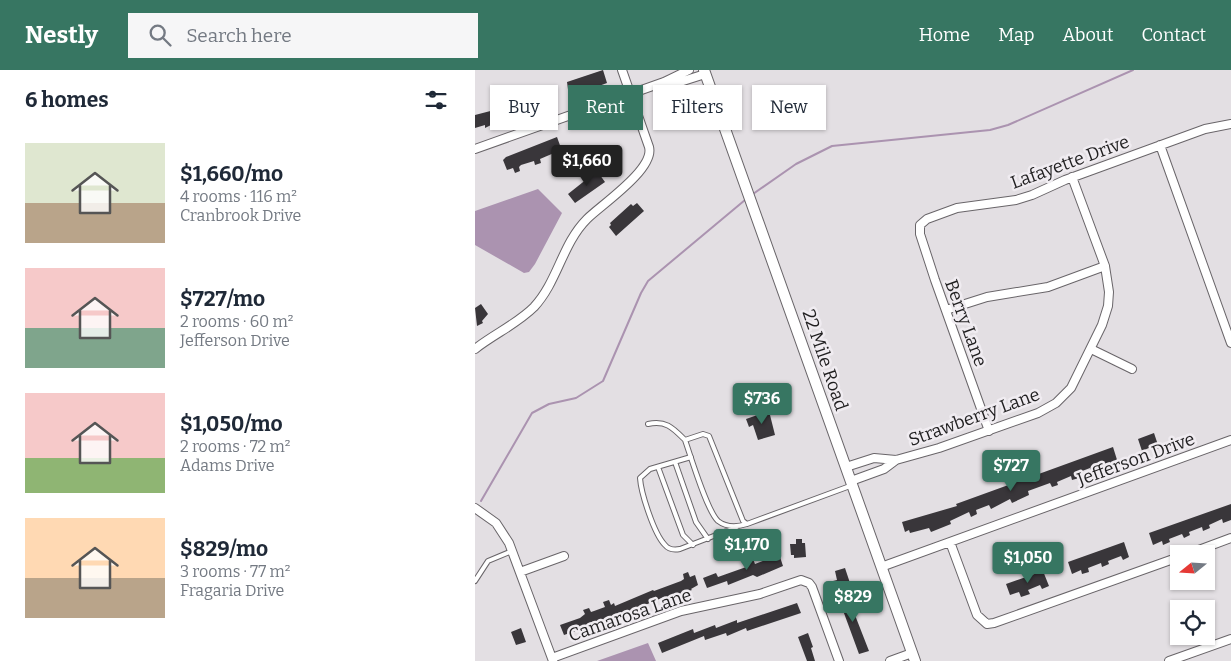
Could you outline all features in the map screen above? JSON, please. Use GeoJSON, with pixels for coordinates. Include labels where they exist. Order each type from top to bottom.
{"type":"FeatureCollection","features":[{"type":"Feature","properties":{"kind":"street"},"geometry":{"type":"LineString","coordinates":[[622,70],[627,85]]}},
{"type":"Feature","properties":{"kind":"street"},"geometry":{"type":"LineString","coordinates":[[643,89],[664,82],[689,70]]}},
{"type":"Feature","properties":{"kind":"street"},"geometry":{"type":"LineString","coordinates":[[664,82],[680,82],[705,72]]}},
{"type":"Feature","properties":{"kind":"street","name":"22 Mile Road"},"geometry":{"type":"LineString","coordinates":[[705,72],[749,191],[913,657]]}},
{"type":"Feature","properties":{"kind":"street"},"geometry":{"type":"LineString","coordinates":[[475,149],[568,115]]}},
{"type":"Feature","properties":{"kind":"street","name":"Lafayette Drive"},"geometry":{"type":"LineString","coordinates":[[920,225],[927,219],[957,208],[1008,201],[1032,195],[1159,145],[1205,129],[1231,124]]}},
{"type":"Feature","properties":{"kind":"street"},"geometry":{"type":"LineString","coordinates":[[475,349],[520,318],[539,300],[549,286],[565,249],[580,227],[623,188],[650,155],[642,130]]}},
{"type":"Feature","properties":{"kind":"street"},"geometry":{"type":"LineString","coordinates":[[1159,145],[1230,338]]}},
{"type":"Feature","properties":{"kind":"street","name":"Strawberry Lane"},"geometry":{"type":"LineString","coordinates":[[846,467],[874,458],[896,460],[925,453],[1038,413],[1056,403],[1075,382],[1091,349],[1108,306],[1109,292],[1105,266],[1072,178]]}},
{"type":"Feature","properties":{"kind":"street","name":"Berry Lane"},"geometry":{"type":"LineString","coordinates":[[920,225],[920,234],[989,430]]}},
{"type":"Feature","properties":{"kind":"street"},"geometry":{"type":"LineString","coordinates":[[946,310],[987,297],[1047,287],[1105,266]]}},
{"type":"Feature","properties":{"kind":"street"},"geometry":{"type":"LineString","coordinates":[[1091,349],[1132,369]]}},
{"type":"Feature","properties":{"kind":"street","name":"Jefferson Drive"},"geometry":{"type":"LineString","coordinates":[[881,567],[1231,440]]}},
{"type":"Feature","properties":{"kind":"street","name":"Strawberry Lane"},"geometry":{"type":"LineString","coordinates":[[852,483],[884,469],[896,460]]}},
{"type":"Feature","properties":{"kind":"street"},"geometry":{"type":"LineString","coordinates":[[475,508],[501,528],[513,551],[552,659]]}},
{"type":"Feature","properties":{"kind":"street"},"geometry":{"type":"LineString","coordinates":[[1212,545],[1231,538]]}},
{"type":"Feature","properties":{"kind":"street"},"geometry":{"type":"LineString","coordinates":[[950,542],[977,615],[983,623],[994,623],[1170,560]]}},
{"type":"Feature","properties":{"kind":"street"},"geometry":{"type":"LineString","coordinates":[[521,572],[564,556]]}},
{"type":"Feature","properties":{"kind":"street","name":"Camarosa Lane"},"geometry":{"type":"LineString","coordinates":[[552,659],[681,611],[760,594],[805,580],[812,587],[839,661]]}},
{"type":"Feature","properties":{"kind":"street"},"geometry":{"type":"LineString","coordinates":[[1169,661],[1231,639]]}},
{"type":"Feature","properties":{"kind":"street"},"geometry":{"type":"LineString","coordinates":[[891,661],[913,657]]}},
{"type":"Feature","properties":{"kind":"lane"},"geometry":{"type":"LineString","coordinates":[[648,424],[658,422],[670,425],[685,440],[712,514],[723,525],[737,527]]}},
{"type":"Feature","properties":{"kind":"lane"},"geometry":{"type":"LineString","coordinates":[[685,440],[703,434],[709,436],[743,521],[747,524]]}},
{"type":"Feature","properties":{"kind":"lane"},"geometry":{"type":"LineString","coordinates":[[691,457],[649,469],[640,478],[641,488],[651,518],[665,546],[673,550],[693,545],[852,483]]}},
{"type":"Feature","properties":{"kind":"lane"},"geometry":{"type":"LineString","coordinates":[[675,462],[696,522],[708,539]]}},
{"type":"Feature","properties":{"kind":"lane"},"geometry":{"type":"LineString","coordinates":[[659,466],[683,535],[693,545]]}},
{"type":"Feature","properties":{"kind":"lane"},"geometry":{"type":"LineString","coordinates":[[475,582],[488,561],[513,551]]}},
{"type":"Feature","properties":{"kind":"shaded area"},"geometry":{"type":"Polygon","coordinates":[[[538,189],[562,213],[535,264],[529,272],[524,273],[475,245],[475,211],[538,189]]]}},
{"type":"Feature","properties":{"kind":"shaded area"},"geometry":{"type":"Polygon","coordinates":[[[648,643],[656,661],[597,661],[648,643]]]}},
{"type":"Feature","properties":{"kind":"building"},"geometry":{"type":"Polygon","coordinates":[[[603,70],[607,83],[602,85],[568,85],[568,90],[567,82],[603,70]]]}},
{"type":"Feature","properties":{"kind":"building"},"geometry":{"type":"Polygon","coordinates":[[[490,111],[490,126],[485,128],[485,125],[475,128],[475,115],[490,111]]]}},
{"type":"Feature","properties":{"kind":"building"},"geometry":{"type":"Polygon","coordinates":[[[557,137],[562,151],[560,152],[561,156],[555,158],[554,153],[540,159],[541,163],[535,165],[534,161],[521,165],[519,167],[520,171],[515,173],[513,168],[507,170],[503,160],[506,157],[557,137]]]}},
{"type":"Feature","properties":{"kind":"building"},"geometry":{"type":"Polygon","coordinates":[[[597,171],[605,182],[575,203],[568,194],[597,171]]]}},
{"type":"Feature","properties":{"kind":"building"},"geometry":{"type":"Polygon","coordinates":[[[637,203],[644,211],[616,236],[609,227],[610,223],[631,204],[633,206],[637,203]]]}},
{"type":"Feature","properties":{"kind":"building"},"geometry":{"type":"Polygon","coordinates":[[[481,304],[488,314],[482,321],[483,323],[477,326],[475,308],[481,304]]]}},
{"type":"Feature","properties":{"kind":"building"},"geometry":{"type":"Polygon","coordinates":[[[769,411],[775,435],[758,440],[753,425],[749,427],[746,419],[769,411]]]}},
{"type":"Feature","properties":{"kind":"building"},"geometry":{"type":"Polygon","coordinates":[[[1154,433],[1159,448],[1153,451],[1151,447],[1142,451],[1138,439],[1154,433]]]}},
{"type":"Feature","properties":{"kind":"building"},"geometry":{"type":"Polygon","coordinates":[[[1113,447],[1118,463],[1111,466],[1110,462],[1097,466],[1098,470],[1092,472],[1090,468],[1077,473],[1079,478],[1072,480],[1071,476],[1057,482],[1058,485],[1052,487],[1050,483],[1028,491],[1029,495],[1012,503],[1010,499],[991,509],[989,505],[976,510],[977,514],[971,517],[969,512],[950,521],[951,524],[931,532],[929,528],[910,533],[909,530],[905,532],[902,522],[957,506],[956,504],[1113,447]]]}},
{"type":"Feature","properties":{"kind":"building"},"geometry":{"type":"Polygon","coordinates":[[[1231,504],[1231,520],[1223,523],[1222,519],[1209,525],[1210,528],[1203,531],[1202,527],[1189,532],[1190,535],[1184,538],[1182,534],[1169,539],[1170,542],[1163,545],[1162,541],[1153,545],[1149,533],[1231,504]]]}},
{"type":"Feature","properties":{"kind":"building"},"geometry":{"type":"Polygon","coordinates":[[[796,539],[802,539],[802,543],[805,543],[806,557],[794,558],[794,555],[791,555],[790,544],[796,544],[796,539]]]}},
{"type":"Feature","properties":{"kind":"building"},"geometry":{"type":"Polygon","coordinates":[[[1124,542],[1129,557],[1123,560],[1121,556],[1108,561],[1109,564],[1102,567],[1101,563],[1088,568],[1089,572],[1082,574],[1081,570],[1072,574],[1068,562],[1124,542]]]}},
{"type":"Feature","properties":{"kind":"building"},"geometry":{"type":"Polygon","coordinates":[[[771,552],[773,556],[779,554],[783,566],[757,577],[753,575],[728,585],[727,581],[707,588],[703,578],[716,573],[718,577],[749,566],[747,561],[753,559],[755,564],[765,560],[767,558],[765,554],[771,552]]]}},
{"type":"Feature","properties":{"kind":"building"},"geometry":{"type":"Polygon","coordinates":[[[845,568],[850,583],[836,588],[833,581],[837,580],[835,571],[845,568]]]}},
{"type":"Feature","properties":{"kind":"building"},"geometry":{"type":"Polygon","coordinates":[[[1043,571],[1049,586],[1042,589],[1040,585],[1028,590],[1030,594],[1021,597],[1019,592],[1010,595],[1006,584],[1043,571]]]}},
{"type":"Feature","properties":{"kind":"building"},"geometry":{"type":"Polygon","coordinates":[[[688,572],[690,577],[695,575],[698,585],[692,590],[664,599],[664,597],[619,616],[564,635],[560,625],[580,618],[585,614],[583,610],[589,608],[591,612],[605,607],[603,602],[609,600],[611,605],[614,603],[615,606],[653,590],[681,581],[684,579],[683,574],[688,572]]]}},
{"type":"Feature","properties":{"kind":"building"},"geometry":{"type":"Polygon","coordinates":[[[850,594],[856,610],[853,610],[869,651],[859,654],[841,605],[838,606],[835,600],[850,594]]]}},
{"type":"Feature","properties":{"kind":"building"},"geometry":{"type":"Polygon","coordinates":[[[797,603],[801,613],[747,631],[746,628],[727,636],[726,633],[705,640],[704,636],[662,653],[658,643],[693,629],[694,633],[715,625],[716,628],[737,620],[737,623],[797,603]]]}},
{"type":"Feature","properties":{"kind":"building"},"geometry":{"type":"Polygon","coordinates":[[[521,628],[526,642],[516,645],[511,632],[521,628]]]}},
{"type":"Feature","properties":{"kind":"building"},"geometry":{"type":"Polygon","coordinates":[[[808,633],[815,661],[807,661],[798,637],[808,633]]]}},
{"type":"Feature","properties":{"kind":"waterway"},"geometry":{"type":"LineString","coordinates":[[753,194],[796,164],[832,146],[990,130],[1008,125],[1133,70]]}},
{"type":"Feature","properties":{"kind":"waterway"},"geometry":{"type":"LineString","coordinates":[[481,501],[532,413],[549,404],[576,398],[603,381],[648,281],[745,200]]}}]}
